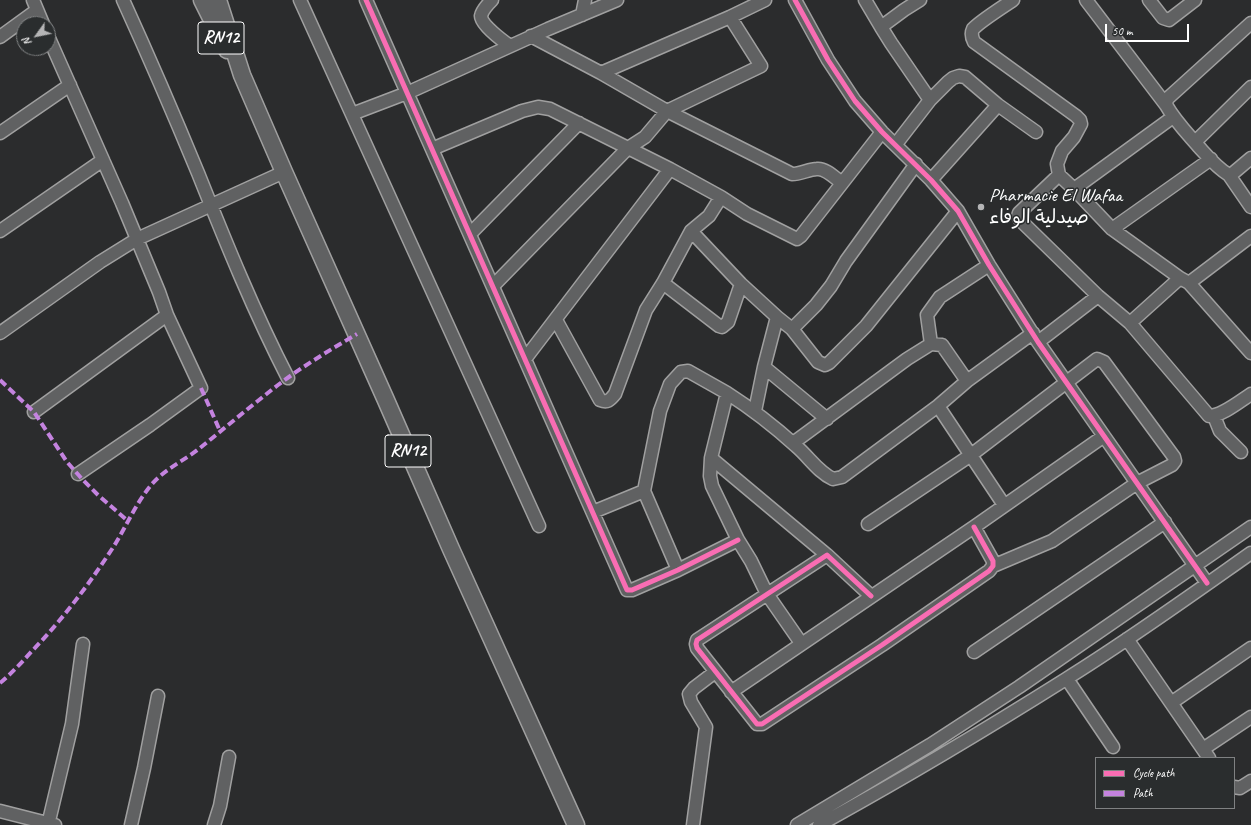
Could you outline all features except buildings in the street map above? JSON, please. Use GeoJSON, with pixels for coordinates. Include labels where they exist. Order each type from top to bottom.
{"type":"FeatureCollection","features":[{"type":"Feature","properties":{"kind":"main road","name":"RN12"},"geometry":{"type":"LineString","coordinates":[[202,0],[227,50],[242,75]]}},
{"type":"Feature","properties":{"kind":"main road","name":"RN12"},"geometry":{"type":"LineString","coordinates":[[218,0],[242,75],[284,172],[451,550],[576,825]]}},
{"type":"Feature","properties":{"kind":"street"},"geometry":{"type":"LineString","coordinates":[[124,0],[246,290],[266,335],[288,378]]}},
{"type":"Feature","properties":{"kind":"street"},"geometry":{"type":"LineString","coordinates":[[300,0],[539,526]]}},
{"type":"Feature","properties":{"kind":"street"},"geometry":{"type":"LineString","coordinates":[[366,0],[628,590],[632,590],[678,570],[738,540]]}},
{"type":"Feature","properties":{"kind":"street"},"geometry":{"type":"LineString","coordinates":[[492,0],[482,14],[482,20],[510,46]]}},
{"type":"Feature","properties":{"kind":"street"},"geometry":{"type":"LineString","coordinates":[[352,114],[407,93],[531,36],[617,0]]}},
{"type":"Feature","properties":{"kind":"street"},"geometry":{"type":"LineString","coordinates":[[601,73],[730,17],[765,0]]}},
{"type":"Feature","properties":{"kind":"street"},"geometry":{"type":"LineString","coordinates":[[795,0],[841,82],[855,101],[882,132],[916,164],[958,211],[989,265],[1035,337],[1207,583]]}},
{"type":"Feature","properties":{"kind":"street"},"geometry":{"type":"LineString","coordinates":[[865,0],[891,43],[930,100]]}},
{"type":"Feature","properties":{"kind":"street"},"geometry":{"type":"LineString","coordinates":[[881,27],[920,0]]}},
{"type":"Feature","properties":{"kind":"street"},"geometry":{"type":"LineString","coordinates":[[1013,0],[978,24],[973,30],[972,38],[974,42],[1024,77],[1080,120],[1081,124],[1078,130],[1062,151],[1057,164],[1059,175],[1112,228],[1184,280],[1251,353]]}},
{"type":"Feature","properties":{"kind":"street"},"geometry":{"type":"LineString","coordinates":[[1086,0],[1166,105],[1173,117],[1211,159],[1229,175],[1251,207]]}},
{"type":"Feature","properties":{"kind":"street"},"geometry":{"type":"LineString","coordinates":[[1149,0],[1163,18],[1169,20],[1195,0]]}},
{"type":"Feature","properties":{"kind":"street"},"geometry":{"type":"LineString","coordinates":[[582,1],[582,14]]}},
{"type":"Feature","properties":{"kind":"street"},"geometry":{"type":"LineString","coordinates":[[0,37],[35,5],[40,16]]}},
{"type":"Feature","properties":{"kind":"street"},"geometry":{"type":"LineString","coordinates":[[493,286],[628,148],[645,137],[667,111],[761,66],[730,17]]}},
{"type":"Feature","properties":{"kind":"street"},"geometry":{"type":"LineString","coordinates":[[1166,105],[1167,99],[1251,23]]}},
{"type":"Feature","properties":{"kind":"street"},"geometry":{"type":"LineString","coordinates":[[531,36],[601,73],[667,111],[792,174],[798,174],[818,168],[823,169],[842,183]]}},
{"type":"Feature","properties":{"kind":"street"},"geometry":{"type":"LineString","coordinates":[[56,54],[137,239],[167,315],[201,388],[78,474]]}},
{"type":"Feature","properties":{"kind":"street"},"geometry":{"type":"LineString","coordinates":[[896,144],[930,100],[948,82],[959,76],[965,77],[998,105],[1036,132]]}},
{"type":"Feature","properties":{"kind":"street"},"geometry":{"type":"LineString","coordinates":[[0,133],[70,85]]}},
{"type":"Feature","properties":{"kind":"street"},"geometry":{"type":"LineString","coordinates":[[1195,142],[1251,87]]}},
{"type":"Feature","properties":{"kind":"street"},"geometry":{"type":"LineString","coordinates":[[931,180],[998,105]]}},
{"type":"Feature","properties":{"kind":"street"},"geometry":{"type":"LineString","coordinates":[[432,150],[533,107],[544,107],[670,169],[747,214],[797,239],[801,236],[882,132]]}},
{"type":"Feature","properties":{"kind":"street"},"geometry":{"type":"LineString","coordinates":[[1074,189],[1173,117]]}},
{"type":"Feature","properties":{"kind":"street"},"geometry":{"type":"LineString","coordinates":[[470,234],[579,123]]}},
{"type":"Feature","properties":{"kind":"street"},"geometry":{"type":"LineString","coordinates":[[1229,175],[1251,158]]}},
{"type":"Feature","properties":{"kind":"street"},"geometry":{"type":"LineString","coordinates":[[1112,228],[1211,159]]}},
{"type":"Feature","properties":{"kind":"street"},"geometry":{"type":"LineString","coordinates":[[0,232],[103,160]]}},
{"type":"Feature","properties":{"kind":"street"},"geometry":{"type":"LineString","coordinates":[[792,329],[816,305],[831,286],[846,260],[916,164]]}},
{"type":"Feature","properties":{"kind":"street"},"geometry":{"type":"LineString","coordinates":[[525,359],[670,169]]}},
{"type":"Feature","properties":{"kind":"street"},"geometry":{"type":"LineString","coordinates":[[0,333],[100,262],[137,239],[284,172]]}},
{"type":"Feature","properties":{"kind":"street"},"geometry":{"type":"LineString","coordinates":[[1059,175],[1019,213],[1018,216],[1020,220],[1098,296],[1130,323],[1205,413],[1209,416],[1214,416],[1251,394]]}},
{"type":"Feature","properties":{"kind":"street"},"geometry":{"type":"LineString","coordinates":[[556,320],[600,400],[605,402],[610,400],[615,394],[646,310],[663,283],[691,232],[709,216],[720,197]]}},
{"type":"Feature","properties":{"kind":"street"},"geometry":{"type":"LineString","coordinates":[[691,232],[741,284],[792,329],[818,362],[826,365],[866,326],[958,211]]}},
{"type":"Feature","properties":{"kind":"street"},"geometry":{"type":"LineString","coordinates":[[1130,323],[1184,280],[1249,243]]}},
{"type":"Feature","properties":{"kind":"street"},"geometry":{"type":"LineString","coordinates":[[931,344],[927,316],[940,297],[989,265]]}},
{"type":"Feature","properties":{"kind":"street"},"geometry":{"type":"LineString","coordinates":[[663,283],[719,326],[722,326],[728,322],[741,284]]}},
{"type":"Feature","properties":{"kind":"street"},"geometry":{"type":"LineString","coordinates":[[678,570],[644,491],[660,411],[670,384],[681,372],[688,371],[755,411],[794,443],[826,476],[833,479],[842,477],[938,406],[967,381],[1098,296]]}},
{"type":"Feature","properties":{"kind":"street"},"geometry":{"type":"LineString","coordinates":[[34,412],[167,315]]}},
{"type":"Feature","properties":{"kind":"street"},"geometry":{"type":"LineString","coordinates":[[755,411],[764,367],[777,317]]}},
{"type":"Feature","properties":{"kind":"street"},"geometry":{"type":"LineString","coordinates":[[794,443],[907,359],[931,344],[942,345],[967,381]]}},
{"type":"Feature","properties":{"kind":"street"},"geometry":{"type":"LineString","coordinates":[[827,555],[698,640],[696,644],[697,648],[715,672],[757,724],[762,724],[888,641],[989,572],[993,566],[1052,541],[1138,483],[1172,465],[1175,462],[1174,457],[1104,362],[1097,359],[971,455],[868,524]]}},
{"type":"Feature","properties":{"kind":"street"},"geometry":{"type":"LineString","coordinates":[[764,367],[827,419]]}},
{"type":"Feature","properties":{"kind":"street"},"geometry":{"type":"LineString","coordinates":[[727,393],[711,458],[710,476],[712,486],[738,540],[751,561],[767,594],[801,643]]}},
{"type":"Feature","properties":{"kind":"street"},"geometry":{"type":"LineString","coordinates":[[938,406],[1004,505]]}},
{"type":"Feature","properties":{"kind":"street"},"geometry":{"type":"LineString","coordinates":[[1214,416],[1220,431],[1241,452]]}},
{"type":"Feature","properties":{"kind":"street"},"geometry":{"type":"LineString","coordinates":[[731,692],[801,643],[974,527],[1104,436]]}},
{"type":"Feature","properties":{"kind":"street"},"geometry":{"type":"LineString","coordinates":[[711,458],[827,555],[871,596]]}},
{"type":"Feature","properties":{"kind":"street"},"geometry":{"type":"LineString","coordinates":[[593,512],[644,491]]}},
{"type":"Feature","properties":{"kind":"street"},"geometry":{"type":"LineString","coordinates":[[974,652],[1165,522]]}},
{"type":"Feature","properties":{"kind":"street"},"geometry":{"type":"LineString","coordinates":[[974,527],[993,561],[993,566]]}},
{"type":"Feature","properties":{"kind":"street"},"geometry":{"type":"LineString","coordinates":[[797,825],[930,745],[1013,692],[1251,528]]}},
{"type":"Feature","properties":{"kind":"street"},"geometry":{"type":"LineString","coordinates":[[819,825],[932,761],[1067,679],[1251,553]]}},
{"type":"Feature","properties":{"kind":"street"},"geometry":{"type":"LineString","coordinates":[[1127,639],[1206,754],[1251,717]]}},
{"type":"Feature","properties":{"kind":"street"},"geometry":{"type":"LineString","coordinates":[[0,811],[50,824],[72,724],[83,644]]}},
{"type":"Feature","properties":{"kind":"street"},"geometry":{"type":"LineString","coordinates":[[1172,703],[1251,648]]}},
{"type":"Feature","properties":{"kind":"street"},"geometry":{"type":"LineString","coordinates":[[694,825],[706,727],[691,702],[690,694],[694,688],[715,672]]}},
{"type":"Feature","properties":{"kind":"street"},"geometry":{"type":"LineString","coordinates":[[1067,679],[1113,747]]}},
{"type":"Feature","properties":{"kind":"street"},"geometry":{"type":"LineString","coordinates":[[131,825],[158,696]]}},
{"type":"Feature","properties":{"kind":"street"},"geometry":{"type":"LineString","coordinates":[[214,825],[220,806],[229,757]]}},
{"type":"Feature","properties":{"kind":"street"},"geometry":{"type":"LineString","coordinates":[[1235,787],[1240,788],[1251,781]]}},
{"type":"Feature","properties":{"kind":"marked path"},"geometry":{"type":"LineString","coordinates":[[0,683],[55,626],[76,600],[114,546],[141,499],[157,479],[200,448],[287,378],[357,334]]}},
{"type":"Feature","properties":{"kind":"marked path"},"geometry":{"type":"LineString","coordinates":[[0,380],[34,412],[67,462],[82,479],[128,521]]}},
{"type":"Feature","properties":{"kind":"marked path"},"geometry":{"type":"LineString","coordinates":[[201,388],[220,431]]}},
{"type":"Feature","properties":{"kind":"cycle path"},"geometry":{"type":"LineString","coordinates":[[366,0],[627,590],[632,590],[678,570],[738,540]]}},
{"type":"Feature","properties":{"kind":"cycle path"},"geometry":{"type":"LineString","coordinates":[[795,0],[828,60],[855,101],[882,132],[931,180],[958,211],[989,265],[1038,342],[1207,583]]}},
{"type":"Feature","properties":{"kind":"cycle path"},"geometry":{"type":"LineString","coordinates":[[871,596],[827,555],[697,640],[697,648],[757,724],[762,724],[882,645],[989,571],[993,566],[993,561],[974,527]]}},
{"type":"Feature","properties":{"kind":"place","name":"Pharmacie El Wafaa صيدلية الوفاء"},"geometry":{"type":"Point","coordinates":[981,207]}}]}
